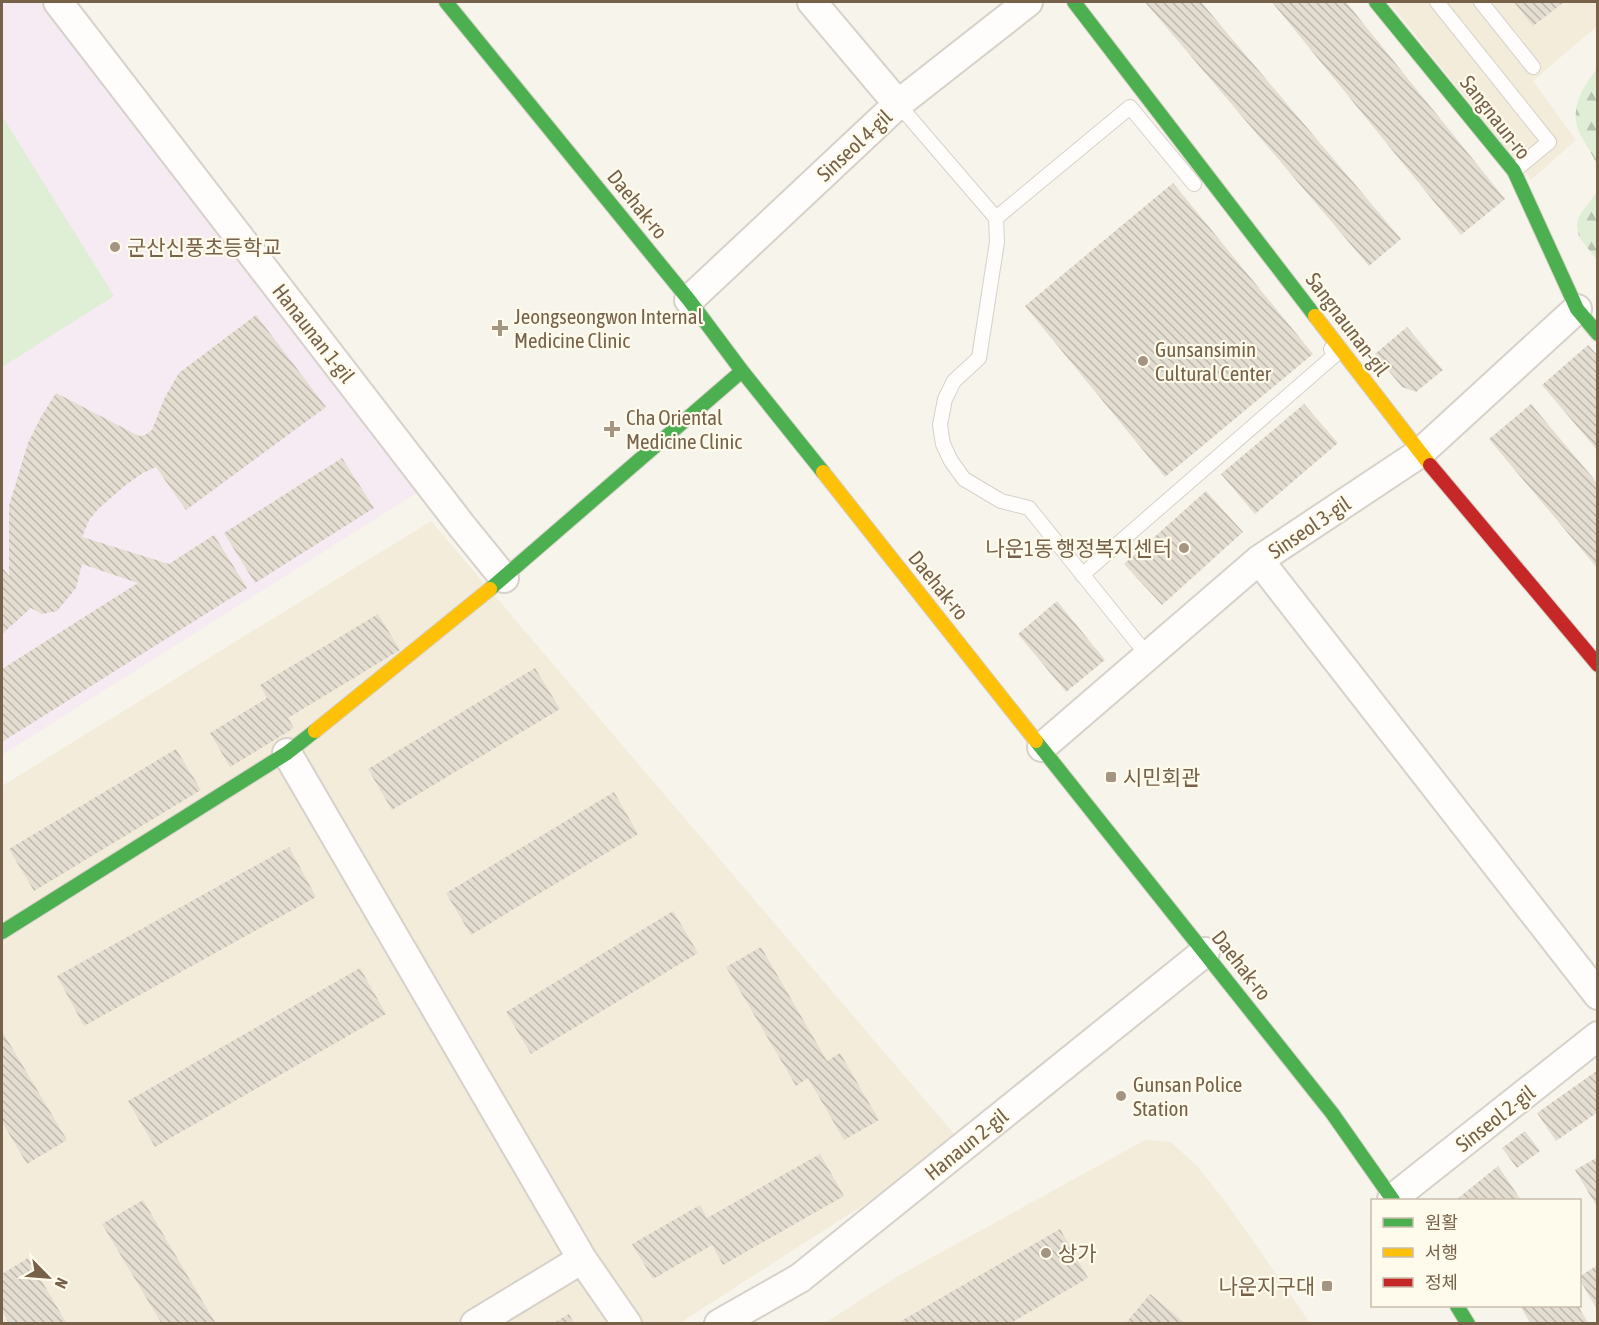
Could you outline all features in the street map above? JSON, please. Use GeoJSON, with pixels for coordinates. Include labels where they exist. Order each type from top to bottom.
{"type":"FeatureCollection","features":[{"type":"Feature","properties":{"kind":"street","name":"Hanaunan 1-gil"},"geometry":{"type":"LineString","coordinates":[[58,2],[504,578]]}},
{"type":"Feature","properties":{"kind":"street","name":"Daehak-ro"},"geometry":{"type":"LineString","coordinates":[[446,2],[689,300],[742,371],[1205,952],[1332,1113],[1391,1199]]}},
{"type":"Feature","properties":{"kind":"street"},"geometry":{"type":"LineString","coordinates":[[812,2],[898,104]]}},
{"type":"Feature","properties":{"kind":"street","name":"Sinseol 4-gil"},"geometry":{"type":"LineString","coordinates":[[689,300],[898,104],[1028,2]]}},
{"type":"Feature","properties":{"kind":"street","name":"Sangnaunan-gil"},"geometry":{"type":"LineString","coordinates":[[1074,2],[1420,453],[1598,664]]}},
{"type":"Feature","properties":{"kind":"street","name":"Sangnaun-ro"},"geometry":{"type":"LineString","coordinates":[[1376,2],[1514,171],[1577,309],[1598,334]]}},
{"type":"Feature","properties":{"kind":"street","name":"Sinseol 3-gil"},"geometry":{"type":"LineString","coordinates":[[1042,747],[1259,560],[1420,453],[1577,309]]}},
{"type":"Feature","properties":{"kind":"street"},"geometry":{"type":"LineString","coordinates":[[2,932],[287,753],[504,578],[742,371]]}},
{"type":"Feature","properties":{"kind":"street"},"geometry":{"type":"LineString","coordinates":[[1259,560],[1598,995]]}},
{"type":"Feature","properties":{"kind":"street"},"geometry":{"type":"LineString","coordinates":[[287,753],[582,1259],[627,1323]]}},
{"type":"Feature","properties":{"kind":"street","name":"Hanaun 2-gil"},"geometry":{"type":"LineString","coordinates":[[719,1323],[800,1278],[1205,952]]}},
{"type":"Feature","properties":{"kind":"street","name":"Sinseol 2-gil"},"geometry":{"type":"LineString","coordinates":[[1393,1199],[1598,1036]]}},
{"type":"Feature","properties":{"kind":"street"},"geometry":{"type":"LineString","coordinates":[[475,1323],[582,1259]]}},
{"type":"Feature","properties":{"kind":"street"},"geometry":{"type":"LineString","coordinates":[[1458,1307],[1468,1323]]}},
{"type":"Feature","properties":{"kind":"lane"},"geometry":{"type":"LineString","coordinates":[[1437,2],[1549,142],[1514,171]]}},
{"type":"Feature","properties":{"kind":"lane"},"geometry":{"type":"LineString","coordinates":[[1481,2],[1533,67]]}},
{"type":"Feature","properties":{"kind":"lane"},"geometry":{"type":"LineString","coordinates":[[898,104],[996,218],[997,242],[979,358],[954,381],[945,399],[940,425],[943,444],[951,461],[964,479],[1001,501],[1029,508],[1148,656]]}},
{"type":"Feature","properties":{"kind":"lane"},"geometry":{"type":"LineString","coordinates":[[996,218],[1130,107],[1206,199]]}},
{"type":"Feature","properties":{"kind":"lane"},"geometry":{"type":"LineString","coordinates":[[1082,575],[1335,355],[1229,226]]}},
{"type":"Feature","properties":{"kind":"shaded area","name":"군산신풍초등학교"},"geometry":{"type":"Polygon","coordinates":[[[2,2],[39,2],[418,492],[2,755],[2,2]]]}},
{"type":"Feature","properties":{"kind":"shaded area"},"geometry":{"type":"Polygon","coordinates":[[[1389,2],[1597,2],[1597,26],[1533,81],[1576,140],[1531,180],[1389,2]]]}},
{"type":"Feature","properties":{"kind":"shaded area"},"geometry":{"type":"Polygon","coordinates":[[[431,521],[961,1142],[680,1323],[2,1324],[2,786],[431,521]]]}},
{"type":"Feature","properties":{"kind":"shaded area"},"geometry":{"type":"Polygon","coordinates":[[[1145,1140],[1171,1142],[1197,1166],[1228,1205],[1310,1323],[823,1324],[900,1275],[1145,1140]]]}},
{"type":"Feature","properties":{"kind":"green space"},"geometry":{"type":"Polygon","coordinates":[[[1597,69],[1597,166],[1578,129],[1576,113],[1583,89],[1597,69]]]}},
{"type":"Feature","properties":{"kind":"green space"},"geometry":{"type":"Polygon","coordinates":[[[2,116],[114,296],[2,367],[2,116]]]}},
{"type":"Feature","properties":{"kind":"green space"},"geometry":{"type":"Polygon","coordinates":[[[1597,180],[1597,260],[1579,237],[1577,225],[1579,216],[1596,193],[1597,180]]]}},
{"type":"Feature","properties":{"kind":"building"},"geometry":{"type":"Polygon","coordinates":[[[1145,2],[1201,2],[1401,239],[1369,266],[1145,2]]]}},
{"type":"Feature","properties":{"kind":"building"},"geometry":{"type":"Polygon","coordinates":[[[1272,2],[1346,2],[1505,199],[1461,235],[1272,2]]]}},
{"type":"Feature","properties":{"kind":"building"},"geometry":{"type":"Polygon","coordinates":[[[1514,2],[1564,2],[1533,26],[1514,2]]]}},
{"type":"Feature","properties":{"kind":"building"},"geometry":{"type":"Polygon","coordinates":[[[1173,183],[1313,354],[1165,477],[1025,306],[1173,183]]]}},
{"type":"Feature","properties":{"kind":"building"},"geometry":{"type":"Polygon","coordinates":[[[256,315],[326,407],[186,510],[156,467],[143,473],[98,509],[89,520],[82,537],[169,564],[214,535],[247,588],[2,742],[2,669],[138,583],[82,564],[76,588],[57,611],[42,614],[31,608],[2,634],[2,567],[9,576],[9,506],[28,443],[41,417],[56,393],[139,436],[145,435],[152,430],[165,397],[179,373],[256,315]]]}},
{"type":"Feature","properties":{"kind":"building"},"geometry":{"type":"Polygon","coordinates":[[[1407,327],[1443,370],[1416,392],[1402,387],[1375,354],[1407,327]]]}},
{"type":"Feature","properties":{"kind":"building"},"geometry":{"type":"Polygon","coordinates":[[[1588,345],[1598,356],[1598,451],[1542,385],[1588,345]]]}},
{"type":"Feature","properties":{"kind":"building"},"geometry":{"type":"Polygon","coordinates":[[[1304,404],[1338,443],[1255,514],[1221,474],[1304,404]]]}},
{"type":"Feature","properties":{"kind":"building"},"geometry":{"type":"Polygon","coordinates":[[[1531,404],[1598,484],[1598,569],[1489,439],[1531,404]]]}},
{"type":"Feature","properties":{"kind":"building"},"geometry":{"type":"Polygon","coordinates":[[[342,458],[374,508],[255,583],[224,533],[342,458]]]}},
{"type":"Feature","properties":{"kind":"building","name":"나운1동 행정복지센터"},"geometry":{"type":"Polygon","coordinates":[[[1206,491],[1243,532],[1162,605],[1124,564],[1206,491]]]}},
{"type":"Feature","properties":{"kind":"building"},"geometry":{"type":"Polygon","coordinates":[[[1057,601],[1105,660],[1066,692],[1018,634],[1057,601]]]}},
{"type":"Feature","properties":{"kind":"building"},"geometry":{"type":"Polygon","coordinates":[[[378,614],[400,650],[288,718],[294,728],[230,767],[210,733],[267,698],[260,685],[378,614]]]}},
{"type":"Feature","properties":{"kind":"building"},"geometry":{"type":"Polygon","coordinates":[[[535,668],[560,709],[392,810],[368,769],[535,668]]]}},
{"type":"Feature","properties":{"kind":"building"},"geometry":{"type":"Polygon","coordinates":[[[176,749],[201,790],[34,891],[9,849],[176,749]]]}},
{"type":"Feature","properties":{"kind":"building"},"geometry":{"type":"Polygon","coordinates":[[[614,792],[638,834],[471,935],[446,893],[614,792]]]}},
{"type":"Feature","properties":{"kind":"building"},"geometry":{"type":"Polygon","coordinates":[[[289,847],[316,897],[84,1026],[57,976],[289,847]]]}},
{"type":"Feature","properties":{"kind":"building"},"geometry":{"type":"Polygon","coordinates":[[[673,911],[698,953],[531,1054],[506,1012],[673,911]]]}},
{"type":"Feature","properties":{"kind":"building"},"geometry":{"type":"Polygon","coordinates":[[[761,947],[827,1061],[840,1053],[879,1120],[844,1140],[808,1078],[796,1086],[726,967],[761,947]]]}},
{"type":"Feature","properties":{"kind":"building"},"geometry":{"type":"Polygon","coordinates":[[[360,968],[386,1014],[155,1147],[128,1101],[360,968]]]}},
{"type":"Feature","properties":{"kind":"building"},"geometry":{"type":"Polygon","coordinates":[[[2,1031],[67,1140],[27,1164],[2,1122],[2,1031]]]}},
{"type":"Feature","properties":{"kind":"building"},"geometry":{"type":"Polygon","coordinates":[[[1598,1070],[1598,1112],[1556,1141],[1537,1113],[1598,1070]]]}},
{"type":"Feature","properties":{"kind":"building"},"geometry":{"type":"Polygon","coordinates":[[[1525,1131],[1540,1151],[1517,1168],[1502,1148],[1525,1131]]]}},
{"type":"Feature","properties":{"kind":"building"},"geometry":{"type":"Polygon","coordinates":[[[820,1154],[844,1196],[723,1265],[712,1245],[653,1279],[632,1244],[700,1205],[707,1218],[820,1154]]]}},
{"type":"Feature","properties":{"kind":"building"},"geometry":{"type":"Polygon","coordinates":[[[1598,1157],[1598,1204],[1596,1205],[1575,1170],[1598,1157]]]}},
{"type":"Feature","properties":{"kind":"building"},"geometry":{"type":"Polygon","coordinates":[[[1498,1166],[1520,1199],[1457,1199],[1498,1166]]]}},
{"type":"Feature","properties":{"kind":"building"},"geometry":{"type":"Polygon","coordinates":[[[143,1200],[216,1324],[162,1324],[102,1224],[143,1200]]]}},
{"type":"Feature","properties":{"kind":"building","name":"상가"},"geometry":{"type":"Polygon","coordinates":[[[1060,1229],[1088,1278],[1009,1324],[896,1324],[1060,1229]]]}},
{"type":"Feature","properties":{"kind":"building"},"geometry":{"type":"Polygon","coordinates":[[[28,1258],[67,1324],[9,1324],[2,1310],[2,1274],[28,1258]]]}},
{"type":"Feature","properties":{"kind":"building"},"geometry":{"type":"Polygon","coordinates":[[[1598,1265],[1598,1311],[1581,1282],[1581,1275],[1598,1265]]]}},
{"type":"Feature","properties":{"kind":"building"},"geometry":{"type":"Polygon","coordinates":[[[1150,1294],[1186,1324],[1125,1324],[1150,1294]]]}},
{"type":"Feature","properties":{"kind":"building"},"geometry":{"type":"Polygon","coordinates":[[[1521,1307],[1579,1307],[1589,1324],[1531,1324],[1521,1307]]]}},
{"type":"Feature","properties":{"kind":"building"},"geometry":{"type":"Polygon","coordinates":[[[569,1314],[574,1324],[552,1324],[569,1314]]]}},
{"type":"Feature","properties":{"kind":"traffic: fast"},"geometry":{"type":"LineString","coordinates":[[446,2],[689,300],[742,371],[823,472]]}},
{"type":"Feature","properties":{"kind":"traffic: fast"},"geometry":{"type":"LineString","coordinates":[[1074,2],[1315,316]]}},
{"type":"Feature","properties":{"kind":"traffic: fast"},"geometry":{"type":"LineString","coordinates":[[1376,2],[1514,171],[1577,309],[1598,334]]}},
{"type":"Feature","properties":{"kind":"traffic: fast"},"geometry":{"type":"LineString","coordinates":[[490,589],[742,371]]}},
{"type":"Feature","properties":{"kind":"traffic: fast"},"geometry":{"type":"LineString","coordinates":[[2,932],[287,753],[315,731]]}},
{"type":"Feature","properties":{"kind":"traffic: fast"},"geometry":{"type":"LineString","coordinates":[[1036,741],[1332,1113],[1392,1199]]}},
{"type":"Feature","properties":{"kind":"traffic: fast"},"geometry":{"type":"LineString","coordinates":[[1458,1307],[1468,1324]]}},
{"type":"Feature","properties":{"kind":"traffic: slow"},"geometry":{"type":"LineString","coordinates":[[1315,316],[1430,465]]}},
{"type":"Feature","properties":{"kind":"traffic: slow"},"geometry":{"type":"LineString","coordinates":[[823,472],[1036,741]]}},
{"type":"Feature","properties":{"kind":"traffic: slow"},"geometry":{"type":"LineString","coordinates":[[315,731],[490,589]]}},
{"type":"Feature","properties":{"kind":"traffic: jam"},"geometry":{"type":"LineString","coordinates":[[1430,465],[1598,665]]}},
{"type":"Feature","properties":{"kind":"place","name":"군산신풍초등학교"},"geometry":{"type":"Point","coordinates":[115,247]}},
{"type":"Feature","properties":{"kind":"place","name":"Jeongseongwon Internal Medicine Clinic"},"geometry":{"type":"Point","coordinates":[500,328]}},
{"type":"Feature","properties":{"kind":"place","name":"Gunsansimin Cultural Center"},"geometry":{"type":"Point","coordinates":[1143,361]}},
{"type":"Feature","properties":{"kind":"place","name":"Cha Oriental Medicine Clinic"},"geometry":{"type":"Point","coordinates":[612,429]}},
{"type":"Feature","properties":{"kind":"place","name":"나운1동 행정복지센터"},"geometry":{"type":"Point","coordinates":[1184,548]}},
{"type":"Feature","properties":{"kind":"place","name":"시민회관"},"geometry":{"type":"Point","coordinates":[1111,777]}},
{"type":"Feature","properties":{"kind":"place","name":"Gunsan Police Station"},"geometry":{"type":"Point","coordinates":[1121,1096]}},
{"type":"Feature","properties":{"kind":"place","name":"상가"},"geometry":{"type":"Point","coordinates":[1046,1253]}},
{"type":"Feature","properties":{"kind":"place","name":"나운지구대"},"geometry":{"type":"Point","coordinates":[1327,1286]}}]}
